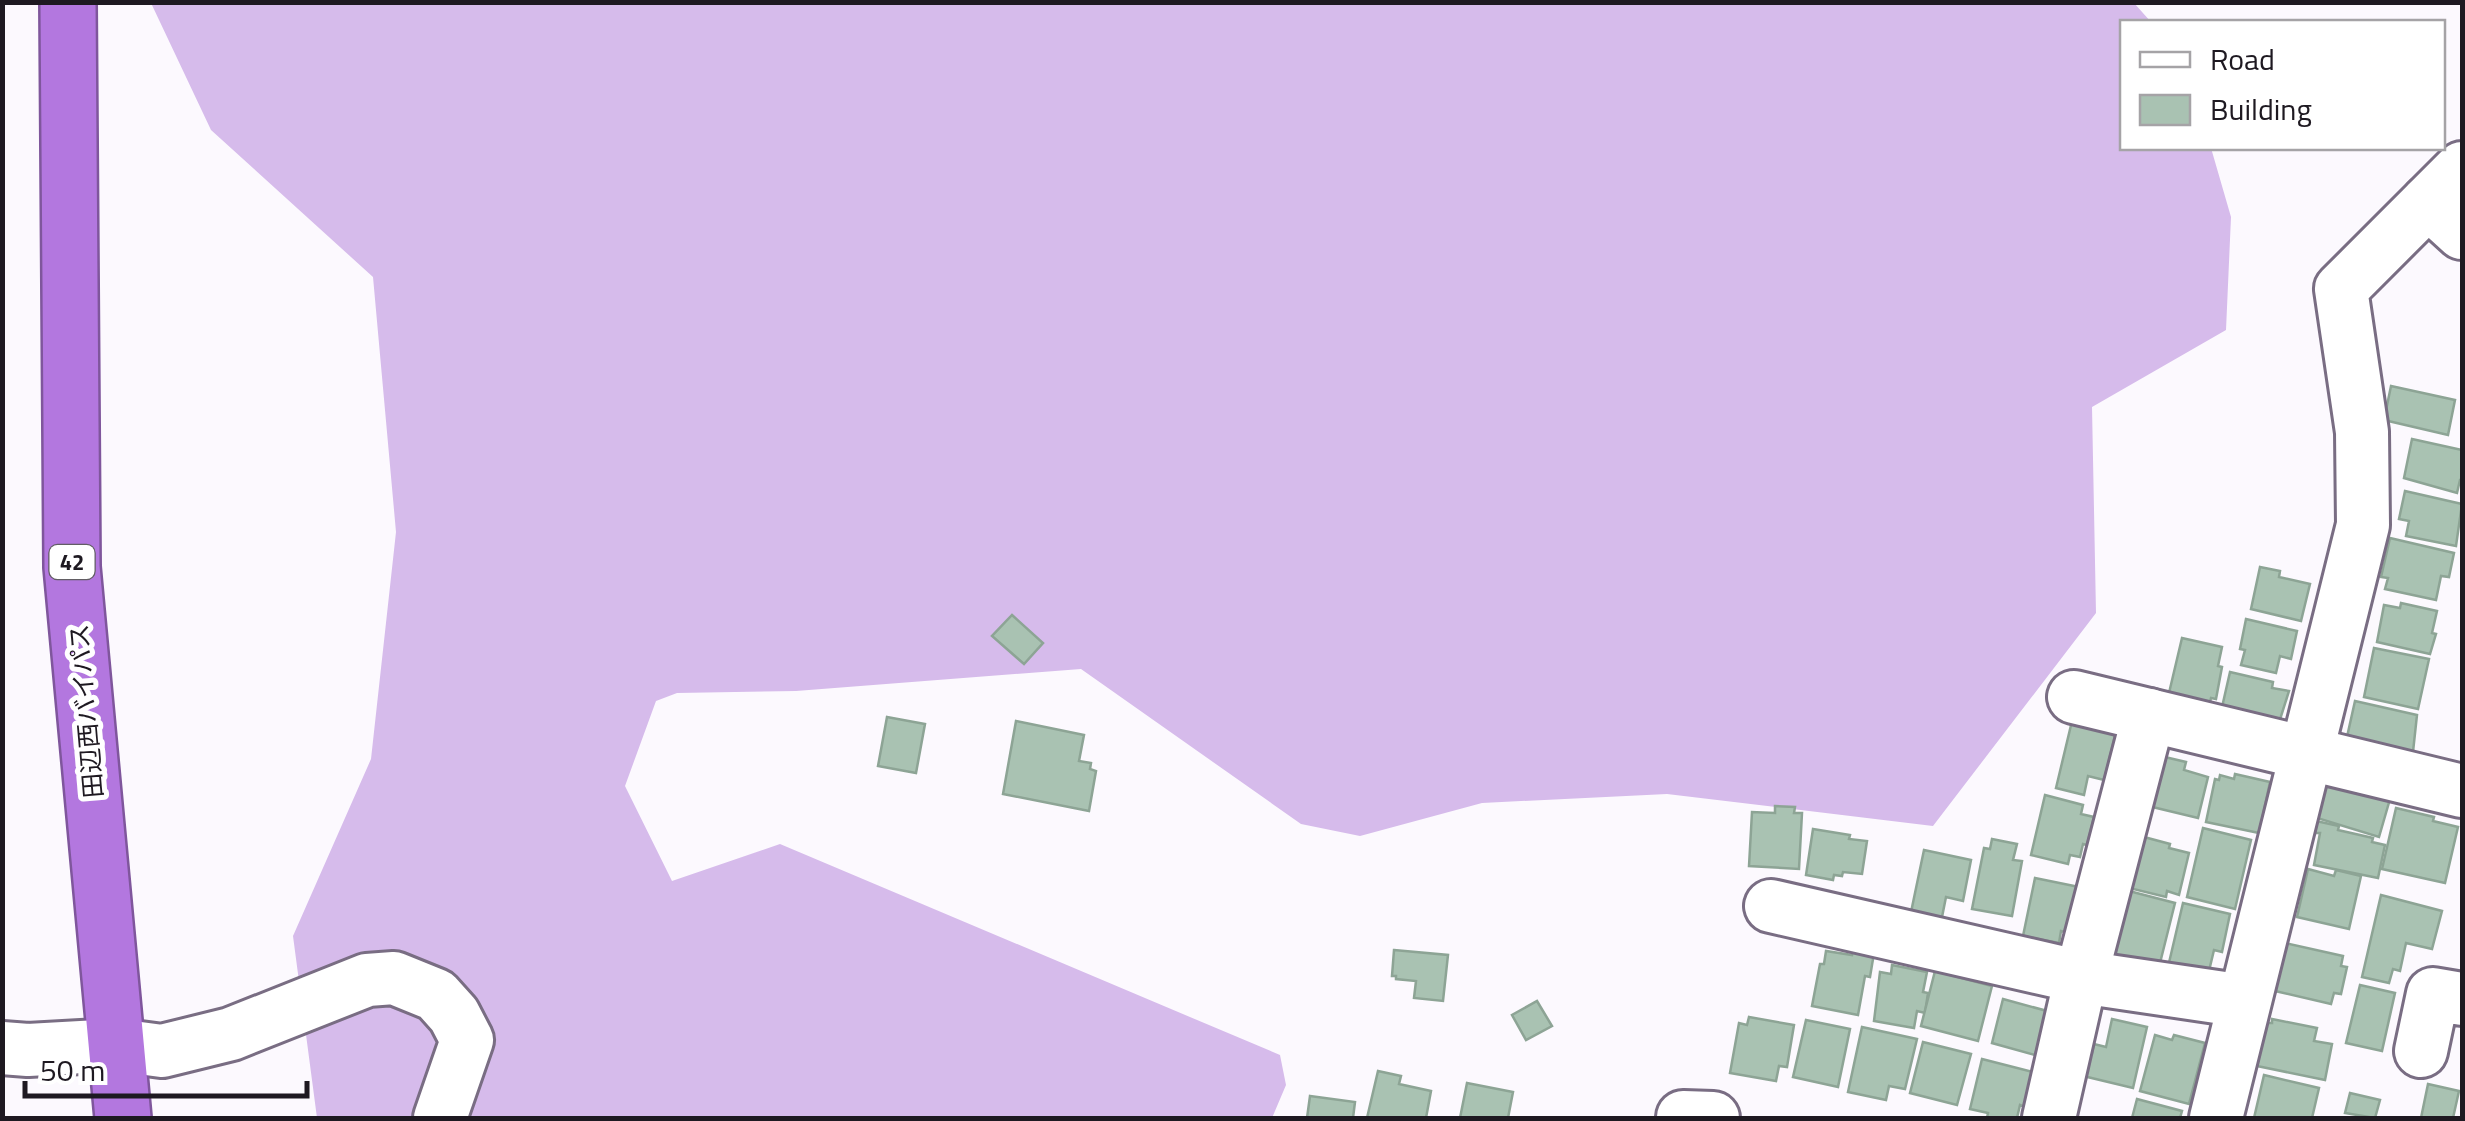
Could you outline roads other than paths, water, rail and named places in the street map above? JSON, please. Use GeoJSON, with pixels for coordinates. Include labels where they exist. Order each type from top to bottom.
{"type":"FeatureCollection","features":[{"type":"Feature","properties":{"kind":"highway","name":"田辺西バイパス"},"geometry":{"type":"LineString","coordinates":[[68,2],[72,567],[123,1118]]}},
{"type":"Feature","properties":{"kind":"street"},"geometry":{"type":"LineString","coordinates":[[2216,1118],[2363,525],[2362,432],[2341,289],[2451,201]]}},
{"type":"Feature","properties":{"kind":"street"},"geometry":{"type":"LineString","coordinates":[[2074,696],[2462,791]]}},
{"type":"Feature","properties":{"kind":"street"},"geometry":{"type":"LineString","coordinates":[[2049,1118],[2149,715]]}},
{"type":"Feature","properties":{"kind":"street"},"geometry":{"type":"LineString","coordinates":[[1771,906],[2081,977],[2244,1001]]}},
{"type":"Feature","properties":{"kind":"street"},"geometry":{"type":"LineString","coordinates":[[2,1048],[117,1044],[162,1051],[231,1034],[367,980],[394,978],[436,996],[454,1015],[467,1040],[440,1118]]}},
{"type":"Feature","properties":{"kind":"street"},"geometry":{"type":"LineString","coordinates":[[2421,1051],[2433,994],[2462,999]]}}]}
